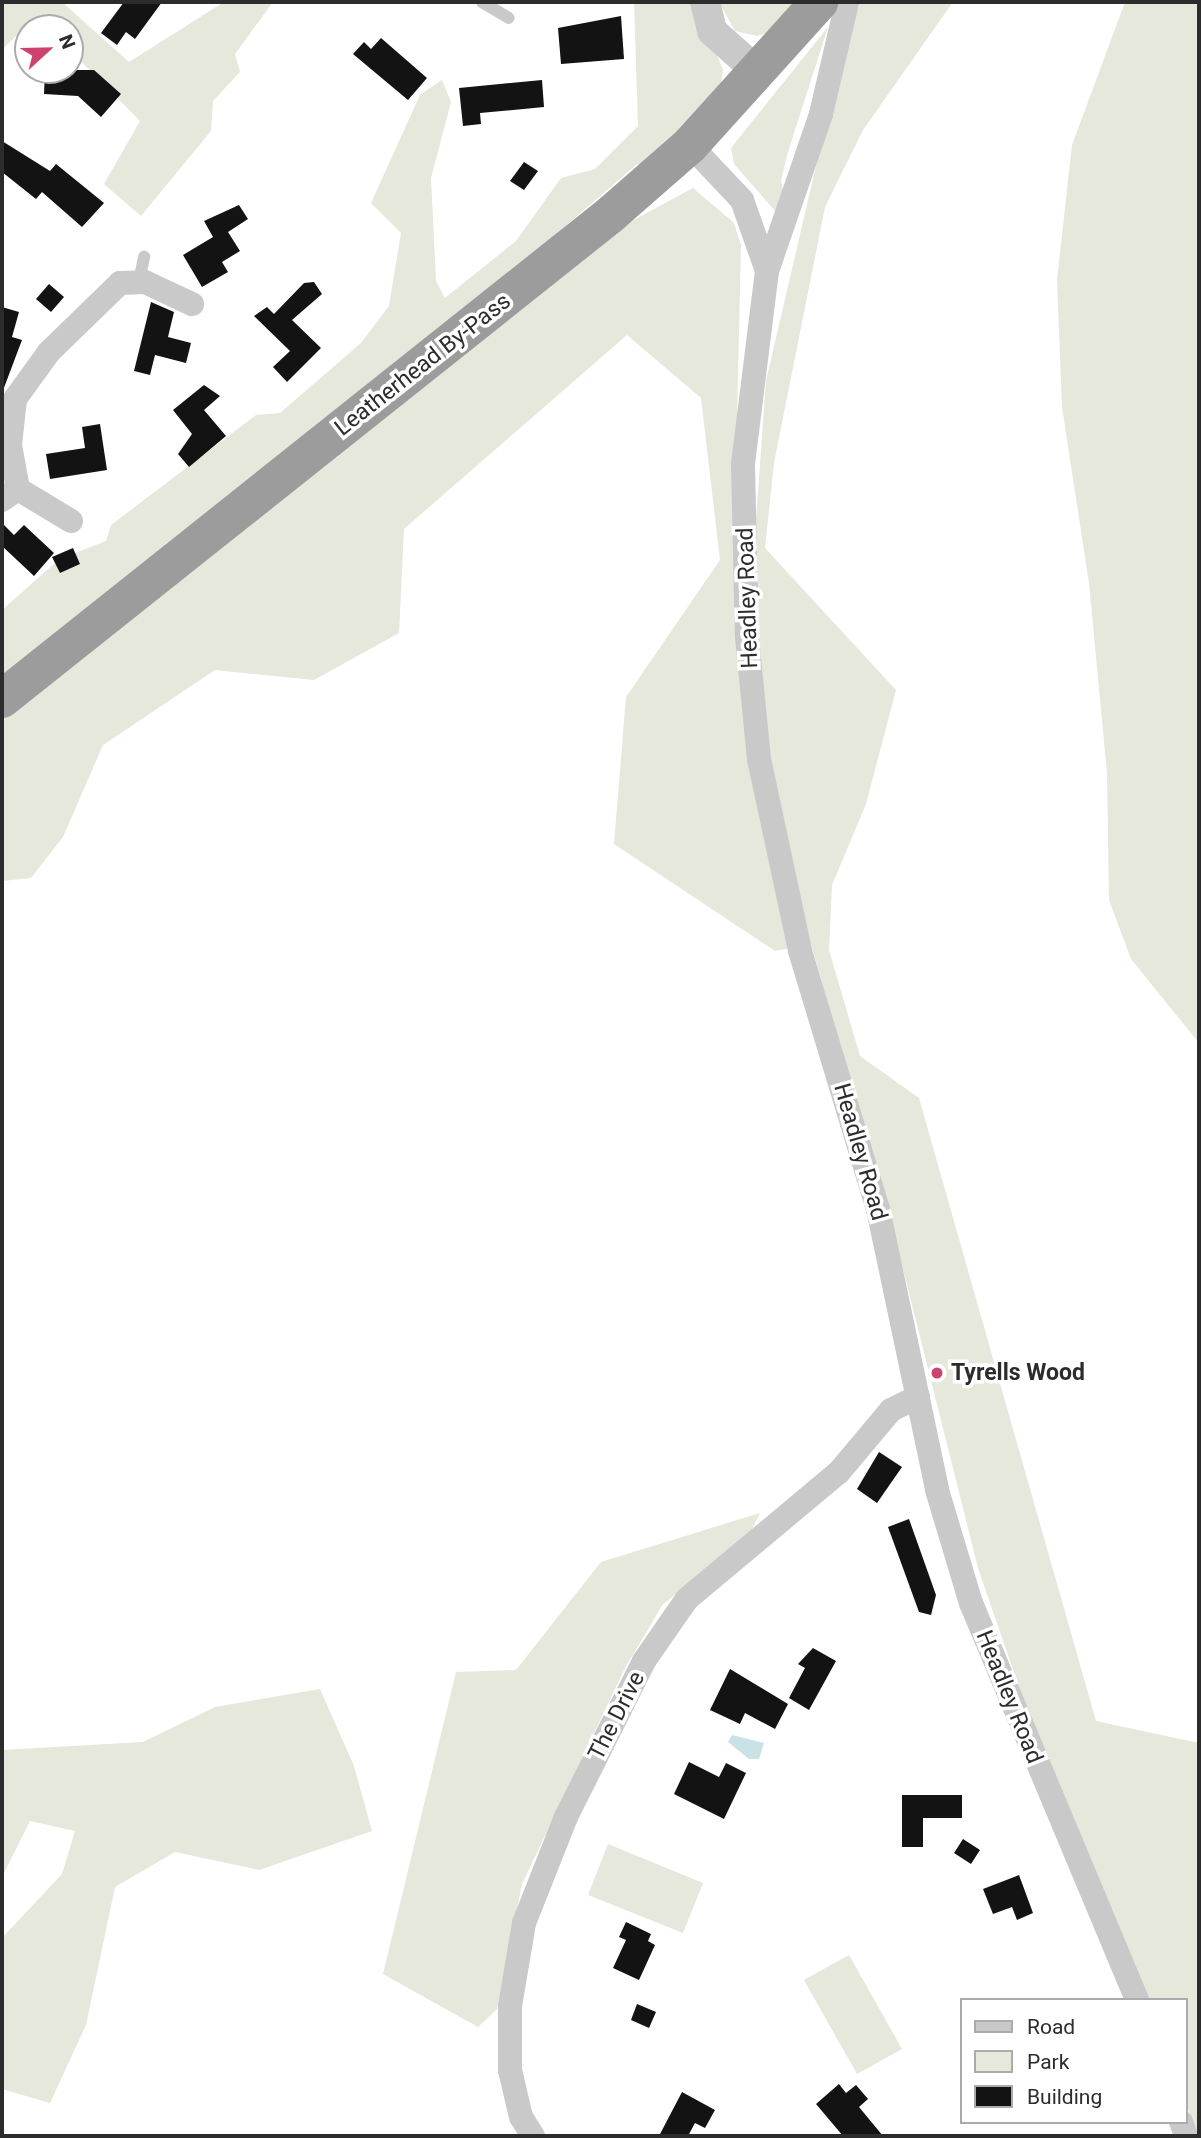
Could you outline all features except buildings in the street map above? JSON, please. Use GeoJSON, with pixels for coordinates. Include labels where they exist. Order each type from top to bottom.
{"type":"FeatureCollection","features":[{"type":"Feature","properties":{"kind":"highway","name":"Leatherhead By-Pass"},"geometry":{"type":"LineString","coordinates":[[2,699],[690,145],[759,73],[819,2]]}},
{"type":"Feature","properties":{"kind":"street"},"geometry":{"type":"LineString","coordinates":[[705,2],[712,31],[759,73]]}},
{"type":"Feature","properties":{"kind":"street","name":"Headley Road"},"geometry":{"type":"LineString","coordinates":[[847,2],[821,114],[767,271],[743,465],[747,637],[758,759],[800,951],[878,1209],[937,1490],[971,1603],[1136,1998]]}},
{"type":"Feature","properties":{"kind":"street","name":"Headley Road"},"geometry":{"type":"LineString","coordinates":[[690,145],[742,200],[767,271]]}},
{"type":"Feature","properties":{"kind":"street"},"geometry":{"type":"LineString","coordinates":[[71,521],[10,494],[10,445],[15,399],[24,382],[109,290],[142,269],[192,304]]}},
{"type":"Feature","properties":{"kind":"street","name":"The Drive"},"geometry":{"type":"LineString","coordinates":[[533,2136],[522,2117],[510,2070],[510,2006],[524,1923],[566,1817],[644,1661],[688,1599],[839,1472],[891,1410],[918,1397]]}},
{"type":"Feature","properties":{"kind":"lane"},"geometry":{"type":"LineString","coordinates":[[482,2],[509,18]]}},
{"type":"Feature","properties":{"kind":"green space"},"geometry":{"type":"Polygon","coordinates":[[[2,2],[62,2],[75,14],[14,14],[14,38],[2,50],[2,2]]]}},
{"type":"Feature","properties":{"kind":"green space"},"geometry":{"type":"Polygon","coordinates":[[[224,2],[273,2],[235,54],[240,72],[213,101],[211,131],[141,216],[104,184],[140,121],[84,64],[84,22],[129,62],[224,2]]]}},
{"type":"Feature","properties":{"kind":"green space"},"geometry":{"type":"Polygon","coordinates":[[[634,2],[696,2],[723,70],[720,92],[655,159],[636,165],[452,324],[2,681],[2,610],[55,563],[60,573],[80,564],[75,553],[106,541],[111,525],[256,415],[280,413],[361,343],[389,306],[401,233],[371,203],[420,95],[442,80],[451,102],[431,178],[436,281],[445,298],[516,241],[561,178],[595,169],[638,126],[634,2]]]}},
{"type":"Feature","properties":{"kind":"green space"},"geometry":{"type":"Polygon","coordinates":[[[719,2],[800,2],[773,31],[757,36],[735,31],[719,2]]]}},
{"type":"Feature","properties":{"kind":"green space"},"geometry":{"type":"Polygon","coordinates":[[[854,2],[953,2],[863,130],[825,207],[774,463],[765,548],[896,690],[866,804],[832,885],[829,950],[860,1056],[919,1098],[1096,1721],[1199,1743],[1199,2136],[1187,2107],[1187,1998],[1147,1998],[1041,1751],[978,1568],[887,1205],[811,944],[775,951],[614,844],[626,697],[720,560],[701,398],[627,335],[404,529],[399,633],[314,680],[215,670],[103,745],[63,837],[31,878],[2,881],[2,715],[619,228],[693,188],[734,223],[741,245],[734,550],[754,548],[766,381],[854,2]]]}},
{"type":"Feature","properties":{"kind":"green space"},"geometry":{"type":"Polygon","coordinates":[[[1125,2],[1199,2],[1199,1043],[1131,959],[1109,900],[1107,773],[1089,583],[1062,407],[1057,280],[1072,145],[1125,2]]]}},
{"type":"Feature","properties":{"kind":"green space"},"geometry":{"type":"Polygon","coordinates":[[[828,27],[787,155],[781,181],[785,199],[776,212],[734,164],[731,148],[828,27]]]}},
{"type":"Feature","properties":{"kind":"green space"},"geometry":{"type":"Polygon","coordinates":[[[760,1513],[748,1538],[663,1604],[625,1668],[522,1884],[497,2009],[478,2027],[383,1974],[456,1672],[516,1670],[601,1562],[760,1513]]]}},
{"type":"Feature","properties":{"kind":"green space"},"geometry":{"type":"Polygon","coordinates":[[[320,1689],[354,1766],[372,1831],[259,1870],[175,1852],[115,1887],[86,2025],[50,2103],[2,2089],[2,1938],[62,1874],[75,1831],[30,1821],[2,1877],[2,1750],[143,1742],[215,1707],[320,1689]]]}},
{"type":"Feature","properties":{"kind":"green space"},"geometry":{"type":"Polygon","coordinates":[[[608,1844],[703,1883],[683,1933],[588,1895],[608,1844]]]}},
{"type":"Feature","properties":{"kind":"green space"},"geometry":{"type":"Polygon","coordinates":[[[849,1955],[902,2049],[857,2074],[804,1980],[849,1955]]]}},
{"type":"Feature","properties":{"kind":"water"},"geometry":{"type":"Polygon","coordinates":[[[732,1735],[764,1743],[759,1759],[749,1759],[728,1742],[732,1735]]]}},
{"type":"Feature","properties":{"kind":"place","name":"Tyrells Wood"},"geometry":{"type":"Point","coordinates":[937,1373]}}]}
